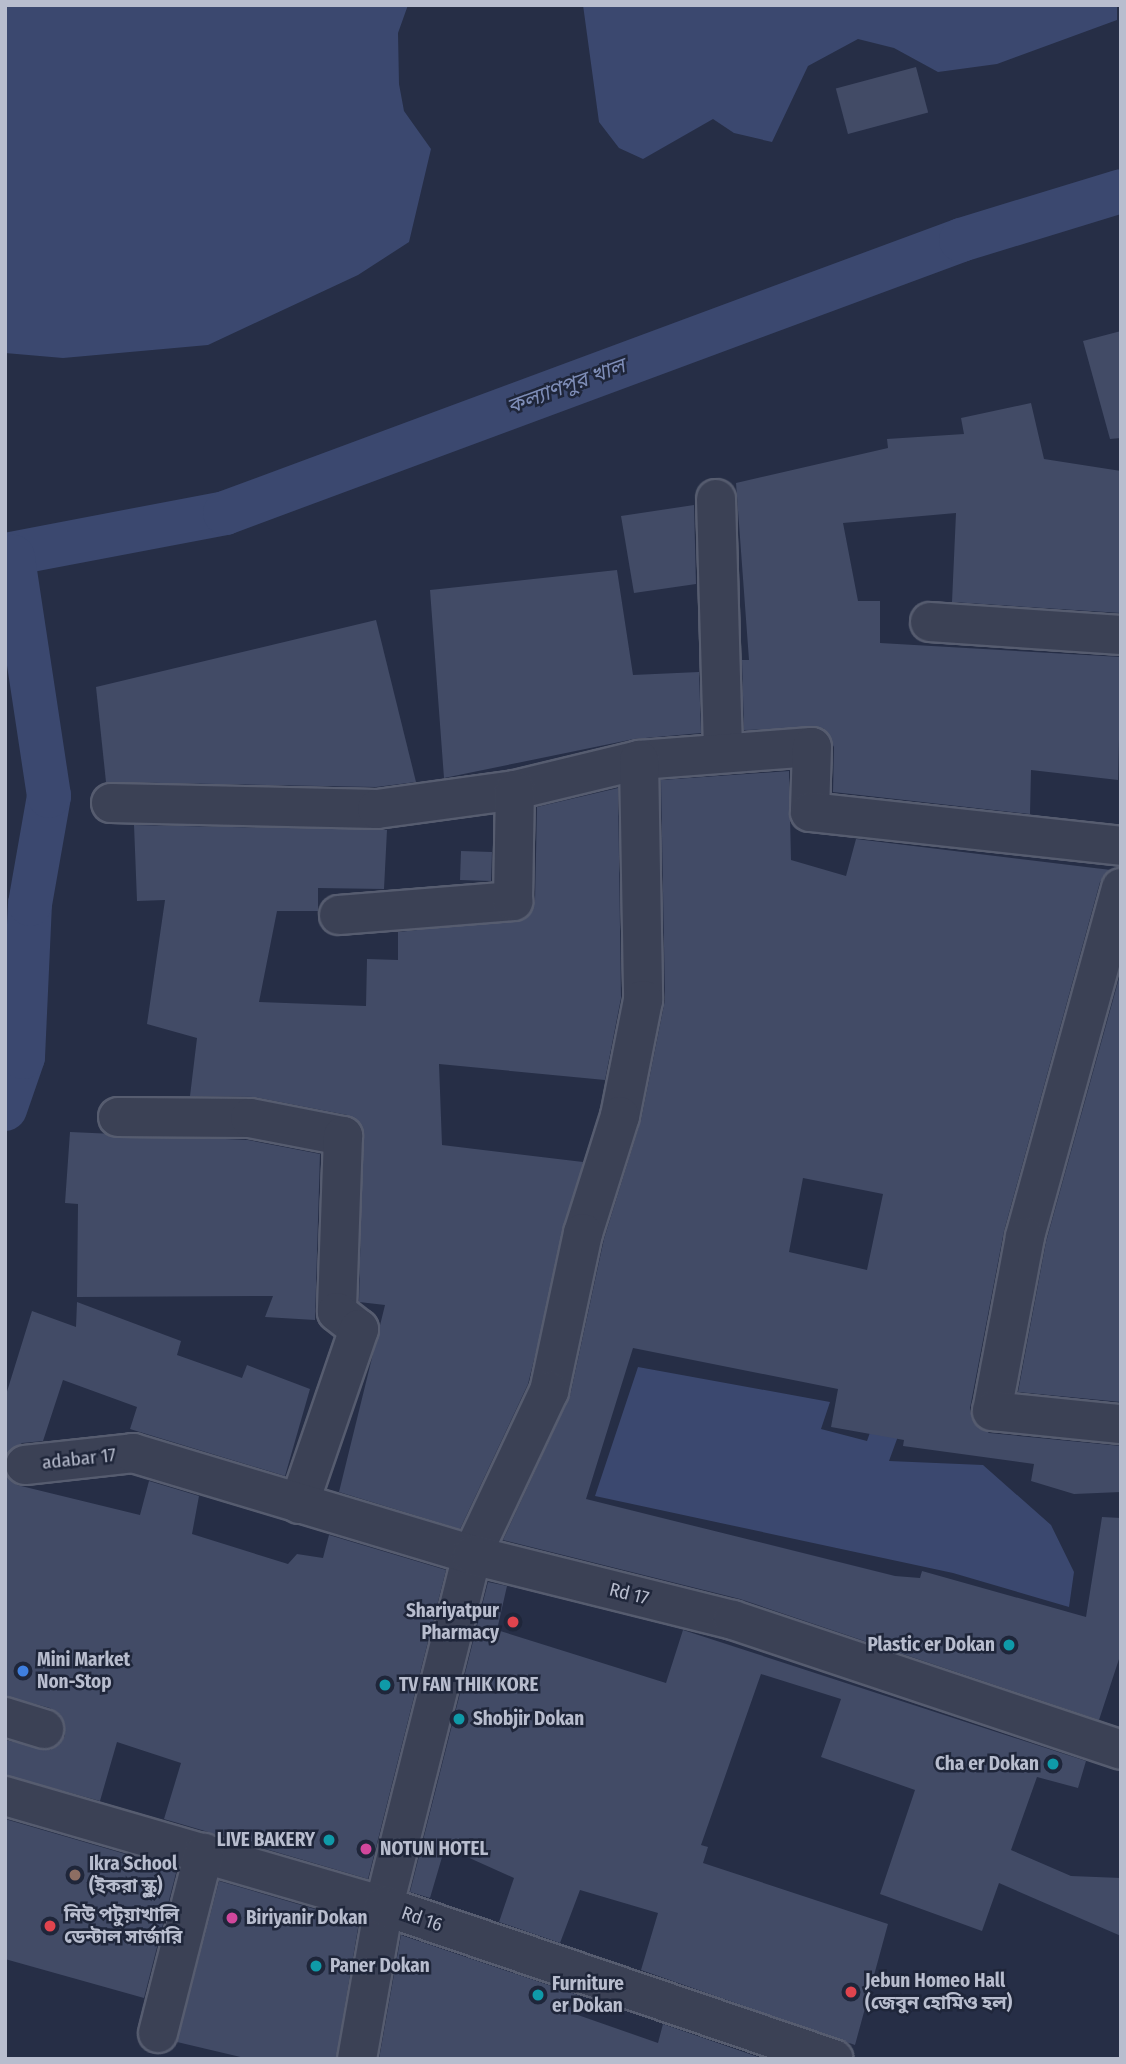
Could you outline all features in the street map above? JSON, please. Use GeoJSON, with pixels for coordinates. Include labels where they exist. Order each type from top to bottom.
{"type":"FeatureCollection","features":[{"type":"Feature","properties":{"kind":"street"},"geometry":{"type":"LineString","coordinates":[[716,499],[723,753]]}},
{"type":"Feature","properties":{"kind":"street"},"geometry":{"type":"LineString","coordinates":[[930,622],[1121,635]]}},
{"type":"Feature","properties":{"kind":"street"},"geometry":{"type":"LineString","coordinates":[[111,803],[377,809],[515,790],[639,760],[812,747],[810,812],[1121,846]]}},
{"type":"Feature","properties":{"kind":"street"},"geometry":{"type":"LineString","coordinates":[[357,2059],[384,1906],[472,1555],[549,1391],[583,1233],[620,1116],[643,1000],[639,760]]}},
{"type":"Feature","properties":{"kind":"street"},"geometry":{"type":"LineString","coordinates":[[339,915],[513,901],[515,790]]}},
{"type":"Feature","properties":{"kind":"street"},"geometry":{"type":"LineString","coordinates":[[1121,888],[1025,1237],[992,1411],[1121,1424]]}},
{"type":"Feature","properties":{"kind":"street"},"geometry":{"type":"LineString","coordinates":[[118,1117],[250,1118],[342,1136],[337,1312],[359,1329],[299,1504]]}},
{"type":"Feature","properties":{"kind":"street","name":"Rd 17"},"geometry":{"type":"LineString","coordinates":[[133,1453],[472,1555],[733,1620],[1121,1750]]}},
{"type":"Feature","properties":{"kind":"street","name":"adabar 17"},"geometry":{"type":"LineString","coordinates":[[25,1465],[133,1453]]}},
{"type":"Feature","properties":{"kind":"street"},"geometry":{"type":"LineString","coordinates":[[5,1717],[44,1729]]}},
{"type":"Feature","properties":{"kind":"street","name":"Rd 16"},"geometry":{"type":"LineString","coordinates":[[5,1796],[384,1906],[834,2059]]}},
{"type":"Feature","properties":{"kind":"street"},"geometry":{"type":"LineString","coordinates":[[158,2033],[204,1853]]}},
{"type":"Feature","properties":{"kind":"water"},"geometry":{"type":"Polygon","coordinates":[[[5,5],[408,5],[398,33],[399,84],[404,111],[431,149],[409,242],[358,275],[208,345],[63,358],[5,353],[5,5]]]}},
{"type":"Feature","properties":{"kind":"water"},"geometry":{"type":"Polygon","coordinates":[[[583,5],[1117,5],[1117,20],[997,64],[938,72],[894,48],[858,39],[808,66],[772,142],[734,133],[713,119],[643,159],[619,148],[599,122],[583,5]]]}},
{"type":"Feature","properties":{"kind":"water"},"geometry":{"type":"Polygon","coordinates":[[[638,1367],[830,1402],[821,1429],[867,1441],[874,1421],[901,1428],[889,1461],[983,1465],[1051,1525],[1074,1572],[1069,1607],[953,1573],[595,1496],[638,1367]]]}},
{"type":"Feature","properties":{"kind":"building"},"geometry":{"type":"Polygon","coordinates":[[[916,67],[928,112],[848,134],[836,88],[916,67]]]}},
{"type":"Feature","properties":{"kind":"building"},"geometry":{"type":"Polygon","coordinates":[[[1121,331],[1121,438],[1110,439],[1083,341],[1121,331]]]}},
{"type":"Feature","properties":{"kind":"building"},"geometry":{"type":"Polygon","coordinates":[[[1031,403],[1044,459],[1121,471],[1121,613],[952,602],[956,513],[843,523],[858,601],[880,601],[880,643],[1121,657],[1118,780],[1031,770],[1030,814],[833,792],[834,747],[823,728],[744,730],[742,660],[749,660],[736,483],[888,448],[887,439],[964,434],[961,418],[1031,403]]]}},
{"type":"Feature","properties":{"kind":"building"},"geometry":{"type":"Polygon","coordinates":[[[694,505],[696,584],[634,593],[621,516],[694,505]]]}},
{"type":"Feature","properties":{"kind":"building"},"geometry":{"type":"Polygon","coordinates":[[[617,570],[633,675],[699,672],[701,733],[634,739],[444,778],[430,590],[617,570]]]}},
{"type":"Feature","properties":{"kind":"building"},"geometry":{"type":"Polygon","coordinates":[[[376,620],[416,782],[376,787],[106,782],[96,687],[376,620]]]}},
{"type":"Feature","properties":{"kind":"building"},"geometry":{"type":"Polygon","coordinates":[[[789,771],[791,860],[846,876],[856,839],[1111,870],[1100,882],[1004,1231],[970,1408],[972,1419],[989,1433],[1121,1446],[1121,1492],[1074,1494],[1031,1481],[1034,1464],[903,1446],[904,1440],[831,1427],[838,1389],[633,1348],[586,1499],[895,1576],[920,1578],[922,1571],[1086,1617],[1102,1517],[1121,1518],[1121,1653],[1099,1720],[740,1599],[503,1540],[570,1396],[604,1239],[641,1120],[665,1000],[661,780],[789,771]],[[803,1178],[789,1252],[867,1270],[883,1194],[803,1178]]]}},
{"type":"Feature","properties":{"kind":"building"},"geometry":{"type":"Polygon","coordinates":[[[618,788],[621,998],[605,1080],[439,1064],[442,1145],[583,1162],[528,1384],[460,1529],[339,1492],[385,1305],[359,1302],[363,1127],[347,1115],[254,1097],[190,1096],[197,1038],[147,1024],[165,900],[137,901],[134,825],[387,830],[384,889],[318,888],[318,911],[277,911],[259,1002],[366,1006],[367,959],[398,960],[398,932],[525,919],[535,901],[537,807],[618,788]]]}},
{"type":"Feature","properties":{"kind":"building"},"geometry":{"type":"Polygon","coordinates":[[[461,851],[492,852],[491,881],[460,880],[461,851]]]}},
{"type":"Feature","properties":{"kind":"building"},"geometry":{"type":"Polygon","coordinates":[[[1121,971],[1121,1402],[1018,1392],[1046,1242],[1121,971]]]}},
{"type":"Feature","properties":{"kind":"building"},"geometry":{"type":"Polygon","coordinates":[[[70,1132],[248,1140],[320,1154],[315,1320],[265,1317],[273,1296],[77,1297],[78,1204],[65,1203],[70,1132]]]}},
{"type":"Feature","properties":{"kind":"building"},"geometry":{"type":"Polygon","coordinates":[[[77,1302],[181,1341],[177,1355],[242,1378],[247,1365],[310,1389],[285,1476],[130,1429],[137,1407],[63,1380],[43,1441],[22,1443],[5,1456],[5,1398],[32,1311],[76,1327],[77,1302]]]}},
{"type":"Feature","properties":{"kind":"building"},"geometry":{"type":"Polygon","coordinates":[[[5,1473],[17,1485],[140,1515],[149,1481],[199,1496],[192,1534],[288,1564],[297,1554],[323,1558],[329,1535],[446,1570],[368,1879],[164,1819],[181,1763],[117,1742],[100,1801],[5,1775],[5,1740],[50,1750],[65,1736],[65,1725],[50,1708],[5,1696],[5,1473]]]}},
{"type":"Feature","properties":{"kind":"building"},"geometry":{"type":"Polygon","coordinates":[[[488,1582],[507,1586],[497,1630],[666,1683],[683,1630],[1086,1761],[1078,1788],[1037,1777],[1011,1850],[1071,1876],[1121,1878],[1121,1936],[999,1883],[982,1931],[880,1894],[915,1790],[821,1757],[841,1699],[761,1674],[701,1845],[708,1847],[703,1863],[888,1924],[855,2045],[641,1970],[658,1913],[580,1890],[560,1943],[499,1922],[514,1878],[445,1847],[430,1898],[410,1892],[488,1582]]]}},
{"type":"Feature","properties":{"kind":"building"},"geometry":{"type":"Polygon","coordinates":[[[5,1819],[177,1869],[144,1998],[5,1959],[5,1819]]]}},
{"type":"Feature","properties":{"kind":"building"},"geometry":{"type":"Polygon","coordinates":[[[219,1881],[359,1922],[336,2059],[249,2059],[177,2042],[219,1881]]]}},
{"type":"Feature","properties":{"kind":"building"},"geometry":{"type":"Polygon","coordinates":[[[401,1935],[581,1996],[575,2014],[658,2043],[663,2024],[764,2059],[379,2059],[401,1935]]]}},
{"type":"Feature","properties":{"kind":"waterway","name":"কল্যাণপুর খাল"},"geometry":{"type":"LineString","coordinates":[[5,555],[225,513],[961,240],[1121,191]]}},
{"type":"Feature","properties":{"kind":"waterway"},"geometry":{"type":"LineString","coordinates":[[5,1109],[23,1057],[30,904],[49,796],[13,557]]}},
{"type":"Feature","properties":{"kind":"place","name":"Shariyatpur Pharmacy"},"geometry":{"type":"Point","coordinates":[513,1622]}},
{"type":"Feature","properties":{"kind":"place","name":"Plastic er Dokan"},"geometry":{"type":"Point","coordinates":[1009,1645]}},
{"type":"Feature","properties":{"kind":"place","name":"Mini Market Non-Stop"},"geometry":{"type":"Point","coordinates":[23,1671]}},
{"type":"Feature","properties":{"kind":"place","name":"TV FAN THIK KORE"},"geometry":{"type":"Point","coordinates":[385,1685]}},
{"type":"Feature","properties":{"kind":"place","name":"Shobjir Dokan"},"geometry":{"type":"Point","coordinates":[459,1719]}},
{"type":"Feature","properties":{"kind":"place","name":"Cha er Dokan"},"geometry":{"type":"Point","coordinates":[1053,1764]}},
{"type":"Feature","properties":{"kind":"place","name":"LIVE BAKERY"},"geometry":{"type":"Point","coordinates":[329,1840]}},
{"type":"Feature","properties":{"kind":"place","name":"NOTUN HOTEL"},"geometry":{"type":"Point","coordinates":[366,1849]}},
{"type":"Feature","properties":{"kind":"place","name":"Ikra School (ইকরা স্কুল)"},"geometry":{"type":"Point","coordinates":[75,1875]}},
{"type":"Feature","properties":{"kind":"place","name":"Biriyanir Dokan"},"geometry":{"type":"Point","coordinates":[232,1918]}},
{"type":"Feature","properties":{"kind":"place","name":"নিউ পটুয়াখালি ডেন্টাল সার্জারি"},"geometry":{"type":"Point","coordinates":[50,1926]}},
{"type":"Feature","properties":{"kind":"place","name":"Paner Dokan"},"geometry":{"type":"Point","coordinates":[316,1966]}},
{"type":"Feature","properties":{"kind":"place","name":"Jebun Homeo Hall (জেবুন হোমিও হল)"},"geometry":{"type":"Point","coordinates":[851,1992]}},
{"type":"Feature","properties":{"kind":"place","name":"Furniture er Dokan"},"geometry":{"type":"Point","coordinates":[538,1995]}}]}
